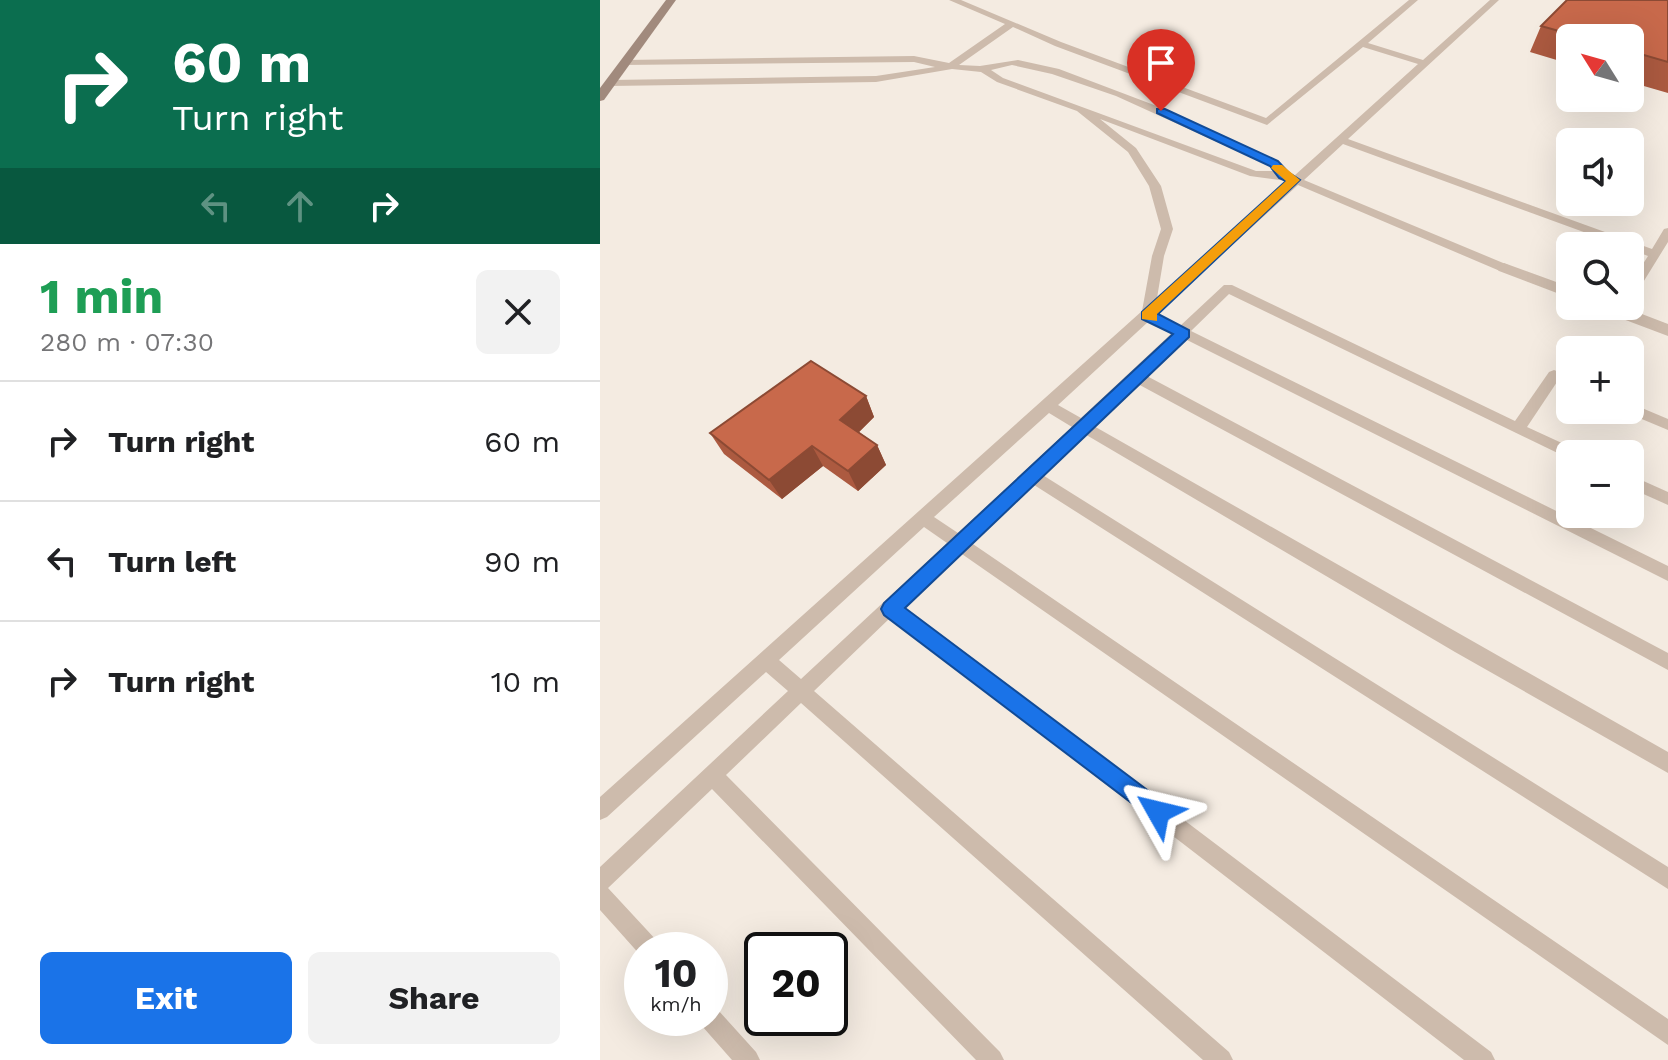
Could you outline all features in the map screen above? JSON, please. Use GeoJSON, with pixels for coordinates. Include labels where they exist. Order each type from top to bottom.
{"type":"FeatureCollection","features":[{"type":"Feature","properties":{"kind":"main road"},"geometry":{"type":"LineString","coordinates":[[600,97],[671,0]]}},
{"type":"Feature","properties":{"kind":"street"},"geometry":{"type":"LineString","coordinates":[[1504,268],[1556,288]]}},
{"type":"Feature","properties":{"kind":"street"},"geometry":{"type":"LineString","coordinates":[[1644,320],[1668,330]]}},
{"type":"Feature","properties":{"kind":"lane"},"geometry":{"type":"LineString","coordinates":[[953,0],[1058,44],[1267,122],[1414,0]]}},
{"type":"Feature","properties":{"kind":"lane"},"geometry":{"type":"LineString","coordinates":[[600,810],[1148,315],[1289,177],[1339,139],[1495,0]]}},
{"type":"Feature","properties":{"kind":"lane"},"geometry":{"type":"LineString","coordinates":[[610,83],[876,79],[950,67],[1012,23]]}},
{"type":"Feature","properties":{"kind":"lane"},"geometry":{"type":"LineString","coordinates":[[1361,44],[1424,63]]}},
{"type":"Feature","properties":{"kind":"lane"},"geometry":{"type":"LineString","coordinates":[[625,63],[914,59],[950,67],[983,69],[1017,62],[1062,73],[1186,121],[1274,164],[1289,177],[1504,268]]}},
{"type":"Feature","properties":{"kind":"lane"},"geometry":{"type":"LineString","coordinates":[[983,69],[1000,80],[1254,174],[1289,177]]}},
{"type":"Feature","properties":{"kind":"lane"},"geometry":{"type":"LineString","coordinates":[[1080,108],[1132,150],[1155,186],[1167,229],[1158,256],[1148,315]]}},
{"type":"Feature","properties":{"kind":"lane"},"geometry":{"type":"LineString","coordinates":[[1339,139],[1655,254]]}},
{"type":"Feature","properties":{"kind":"lane"},"geometry":{"type":"LineString","coordinates":[[1644,272],[1668,232]]}},
{"type":"Feature","properties":{"kind":"lane"},"geometry":{"type":"LineString","coordinates":[[600,881],[1228,288],[1556,447]]}},
{"type":"Feature","properties":{"kind":"lane"},"geometry":{"type":"LineString","coordinates":[[1148,315],[1668,574]]}},
{"type":"Feature","properties":{"kind":"lane"},"geometry":{"type":"LineString","coordinates":[[1518,429],[1556,376]]}},
{"type":"Feature","properties":{"kind":"lane"},"geometry":{"type":"LineString","coordinates":[[1137,377],[1668,662]]}},
{"type":"Feature","properties":{"kind":"lane"},"geometry":{"type":"LineString","coordinates":[[1048,406],[1668,763]]}},
{"type":"Feature","properties":{"kind":"lane"},"geometry":{"type":"LineString","coordinates":[[1644,414],[1668,425]]}},
{"type":"Feature","properties":{"kind":"lane"},"geometry":{"type":"LineString","coordinates":[[1032,476],[1668,879]]}},
{"type":"Feature","properties":{"kind":"lane"},"geometry":{"type":"LineString","coordinates":[[1644,488],[1668,499]]}},
{"type":"Feature","properties":{"kind":"lane"},"geometry":{"type":"LineString","coordinates":[[923,518],[1668,1033]]}},
{"type":"Feature","properties":{"kind":"lane"},"geometry":{"type":"LineString","coordinates":[[891,609],[1483,1060]]}},
{"type":"Feature","properties":{"kind":"lane"},"geometry":{"type":"LineString","coordinates":[[766,660],[1221,1060]]}},
{"type":"Feature","properties":{"kind":"lane"},"geometry":{"type":"LineString","coordinates":[[713,776],[992,1060]]}},
{"type":"Feature","properties":{"kind":"lane"},"geometry":{"type":"LineString","coordinates":[[600,894],[634,932]]}},
{"type":"Feature","properties":{"kind":"lane"},"geometry":{"type":"LineString","coordinates":[[726,1036],[748,1060]]}},
{"type":"Feature","properties":{"kind":"building"},"geometry":{"type":"Polygon","coordinates":[[[1567,0],[1668,0],[1668,62],[1644,55],[1644,24],[1556,24],[1556,30],[1541,26],[1567,0]]]}},
{"type":"Feature","properties":{"kind":"building"},"geometry":{"type":"Polygon","coordinates":[[[811,361],[866,396],[840,420],[877,445],[848,471],[812,446],[769,480],[710,433],[811,361]]]}},
{"type":"Feature","properties":{"kind":"slow traffic"},"geometry":{"type":"LineString","coordinates":[[1152,317],[1148,315],[1294,180],[1277,168]]}},
{"type":"Feature","properties":{"kind":"route"},"geometry":{"type":"LineString","coordinates":[[1158,812],[891,609],[1183,333],[1148,315],[1294,180],[1283,175],[1274,164],[1161,111]]}}]}
